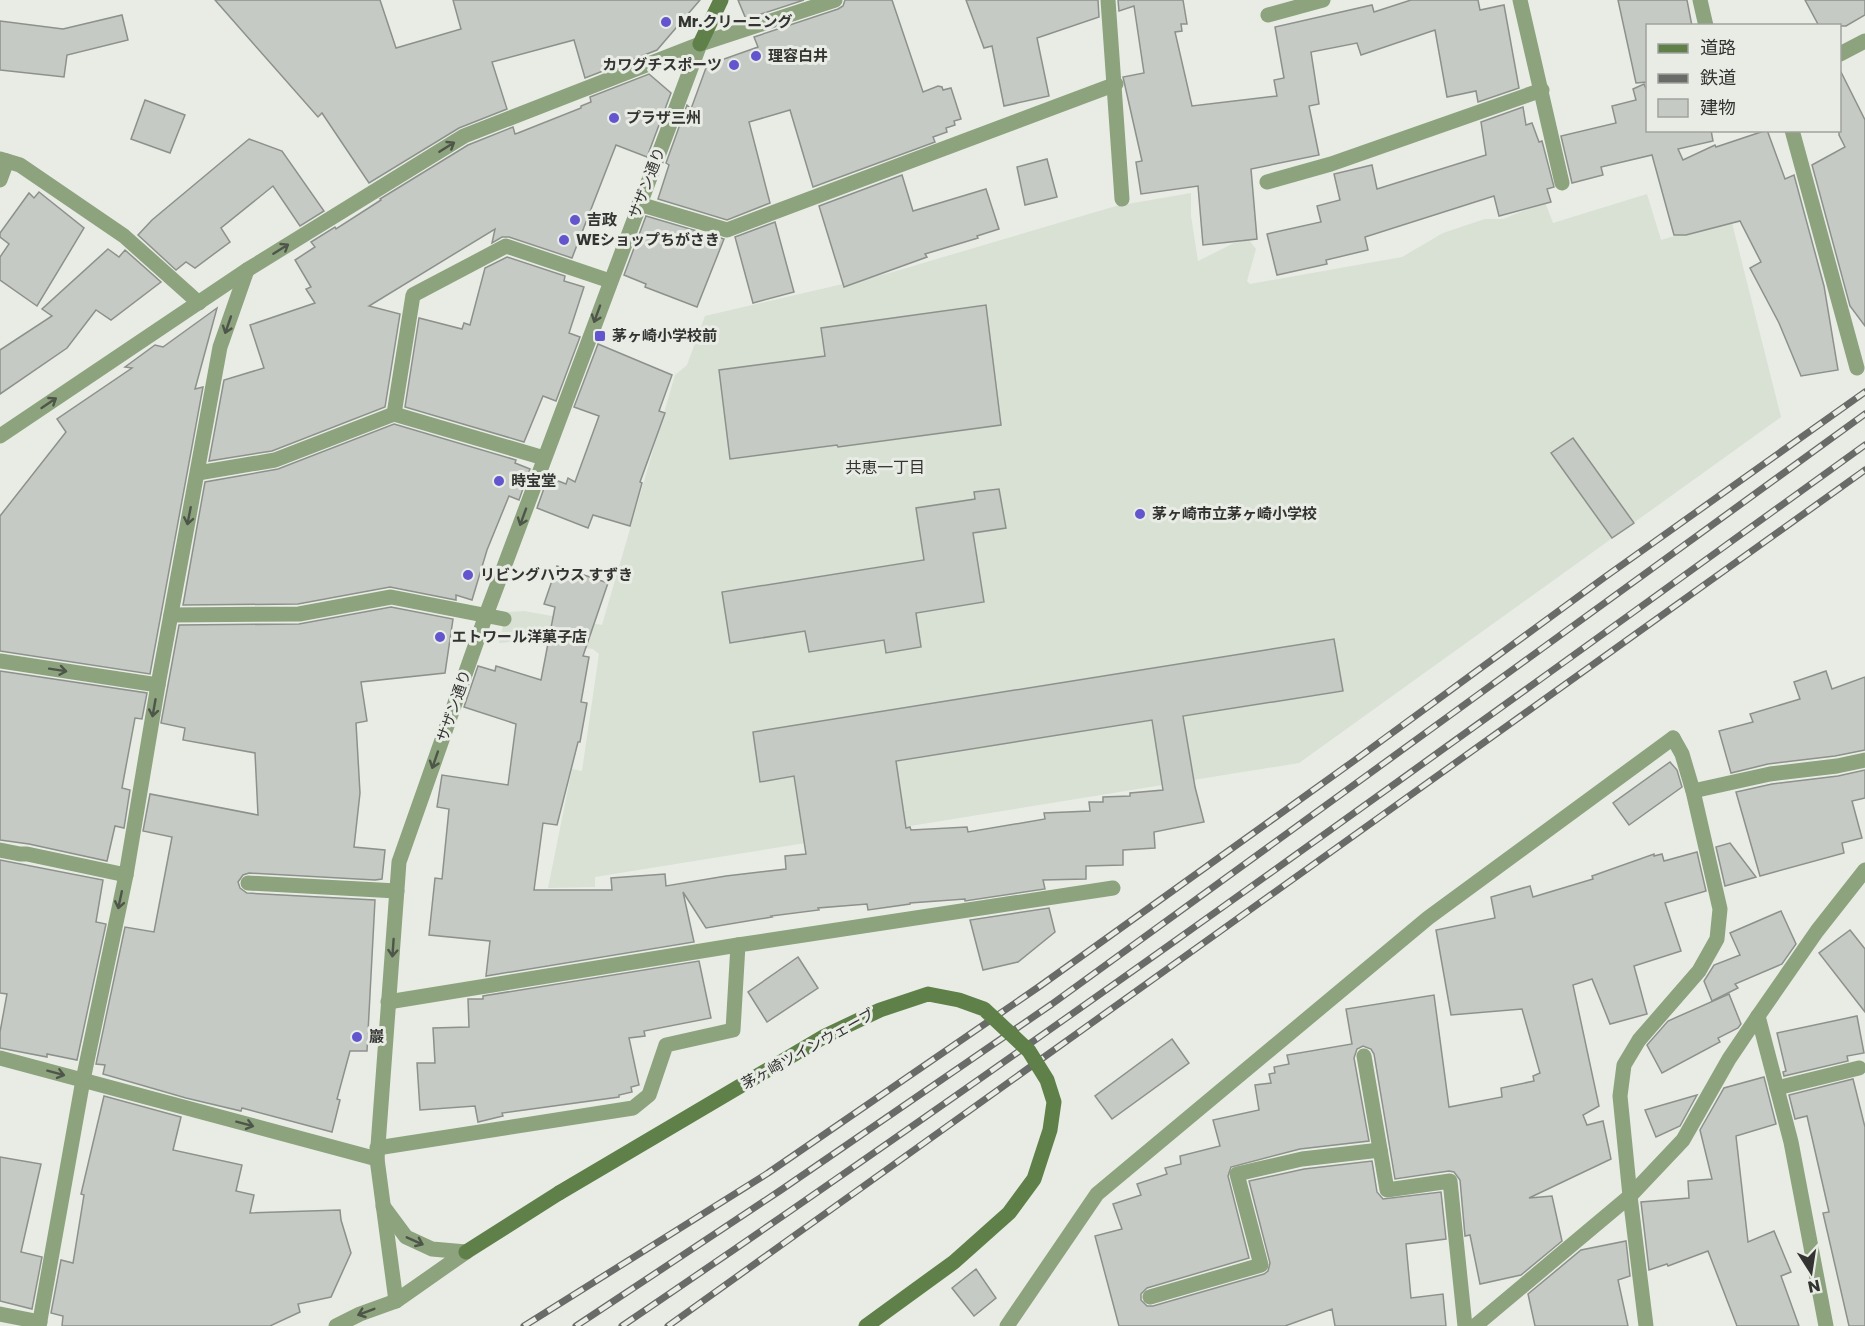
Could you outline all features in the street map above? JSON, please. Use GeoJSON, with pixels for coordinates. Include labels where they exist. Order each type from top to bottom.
{"type":"FeatureCollection","features":[{"type":"Feature","properties":{"kind":"street","name":"サザン通り"},"geometry":{"type":"LineString","coordinates":[[396,1301],[381,1204],[377,1153],[399,862],[486,615],[610,281],[700,44],[721,0]]}},
{"type":"Feature","properties":{"kind":"street"},"geometry":{"type":"LineString","coordinates":[[0,436],[247,270],[464,136],[700,44],[834,0]]}},
{"type":"Feature","properties":{"kind":"street"},"geometry":{"type":"LineString","coordinates":[[1108,0],[1116,84],[1122,199]]}},
{"type":"Feature","properties":{"kind":"street"},"geometry":{"type":"LineString","coordinates":[[1268,15],[1323,0]]}},
{"type":"Feature","properties":{"kind":"street"},"geometry":{"type":"LineString","coordinates":[[1520,0],[1562,183]]}},
{"type":"Feature","properties":{"kind":"street"},"geometry":{"type":"LineString","coordinates":[[1700,0],[1706,24]]}},
{"type":"Feature","properties":{"kind":"street"},"geometry":{"type":"LineString","coordinates":[[1841,53],[1865,41]]}},
{"type":"Feature","properties":{"kind":"street"},"geometry":{"type":"LineString","coordinates":[[639,204],[727,230],[1116,84]]}},
{"type":"Feature","properties":{"kind":"street"},"geometry":{"type":"LineString","coordinates":[[1267,182],[1331,164],[1542,90]]}},
{"type":"Feature","properties":{"kind":"street"},"geometry":{"type":"LineString","coordinates":[[1793,132],[1857,368]]}},
{"type":"Feature","properties":{"kind":"street"},"geometry":{"type":"LineString","coordinates":[[0,180],[4,160],[20,165],[124,236],[199,303]]}},
{"type":"Feature","properties":{"kind":"street"},"geometry":{"type":"LineString","coordinates":[[394,414],[413,295],[506,246],[610,281]]}},
{"type":"Feature","properties":{"kind":"street"},"geometry":{"type":"LineString","coordinates":[[0,1314],[39,1324],[83,1080],[126,875],[220,347],[247,270]]}},
{"type":"Feature","properties":{"kind":"street"},"geometry":{"type":"LineString","coordinates":[[198,473],[275,460],[394,414],[544,458]]}},
{"type":"Feature","properties":{"kind":"street"},"geometry":{"type":"LineString","coordinates":[[171,615],[299,614],[391,597],[504,619]]}},
{"type":"Feature","properties":{"kind":"street"},"geometry":{"type":"LineString","coordinates":[[0,661],[158,685]]}},
{"type":"Feature","properties":{"kind":"street"},"geometry":{"type":"LineString","coordinates":[[1007,1326],[1097,1194],[1428,918],[1672,738],[1682,754],[1694,791],[1720,909],[1717,939],[1699,971],[1639,1040],[1624,1065],[1620,1096],[1646,1326]]}},
{"type":"Feature","properties":{"kind":"street"},"geometry":{"type":"LineString","coordinates":[[1694,791],[1770,774],[1837,766],[1865,760]]}},
{"type":"Feature","properties":{"kind":"street"},"geometry":{"type":"LineString","coordinates":[[0,850],[126,875]]}},
{"type":"Feature","properties":{"kind":"street"},"geometry":{"type":"LineString","coordinates":[[1475,1326],[1630,1196],[1683,1140],[1729,1059],[1817,931],[1865,870]]}},
{"type":"Feature","properties":{"kind":"street"},"geometry":{"type":"LineString","coordinates":[[248,883],[397,891]]}},
{"type":"Feature","properties":{"kind":"street"},"geometry":{"type":"LineString","coordinates":[[388,1002],[738,945],[1113,888]]}},
{"type":"Feature","properties":{"kind":"street"},"geometry":{"type":"LineString","coordinates":[[0,1058],[377,1153],[633,1108],[649,1095],[666,1045],[733,1030],[738,945]]}},
{"type":"Feature","properties":{"kind":"street","name":"茅ヶ崎ツインウェーブ"},"geometry":{"type":"LineString","coordinates":[[465,1252],[559,1193],[825,1036],[880,1010],[928,994],[959,999],[984,1009],[1029,1050],[1047,1080],[1054,1102],[1050,1130],[1034,1179],[1009,1213],[954,1262],[866,1326]]}},
{"type":"Feature","properties":{"kind":"street"},"geometry":{"type":"LineString","coordinates":[[1758,1016],[1791,1142],[1826,1326]]}},
{"type":"Feature","properties":{"kind":"street"},"geometry":{"type":"LineString","coordinates":[[1364,1056],[1387,1190],[1450,1181],[1465,1326]]}},
{"type":"Feature","properties":{"kind":"street"},"geometry":{"type":"LineString","coordinates":[[1777,1088],[1859,1068]]}},
{"type":"Feature","properties":{"kind":"street"},"geometry":{"type":"LineString","coordinates":[[1150,1297],[1261,1264],[1237,1174],[1302,1159],[1380,1150]]}},
{"type":"Feature","properties":{"kind":"street"},"geometry":{"type":"LineString","coordinates":[[381,1204],[406,1237],[432,1249],[465,1252]]}},
{"type":"Feature","properties":{"kind":"street"},"geometry":{"type":"LineString","coordinates":[[336,1326],[360,1314],[396,1301],[465,1252]]}},
{"type":"Feature","properties":{"kind":"shaded area","name":"茅ヶ崎市立茅ヶ崎小学校"},"geometry":{"type":"Polygon","coordinates":[[[1191,193],[1191,216],[1198,261],[1234,243],[1249,240],[1256,249],[1247,281],[1250,284],[1402,257],[1443,233],[1485,219],[1503,219],[1545,202],[1553,223],[1647,194],[1661,240],[1731,219],[1781,417],[1299,763],[595,877],[595,887],[548,888],[572,769],[582,771],[599,654],[593,649],[519,641],[499,643],[506,612],[524,611],[602,625],[675,375],[687,365],[705,316],[886,274],[1116,206],[1191,193]]]}},
{"type":"Feature","properties":{"kind":"building"},"geometry":{"type":"Polygon","coordinates":[[[215,0],[380,0],[396,48],[461,29],[453,0],[700,0],[657,50],[585,78],[574,40],[492,62],[507,109],[459,128],[369,183],[322,113],[318,117],[215,0]]]}},
{"type":"Feature","properties":{"kind":"building"},"geometry":{"type":"Polygon","coordinates":[[[738,0],[804,0],[746,19],[738,0]]]}},
{"type":"Feature","properties":{"kind":"building"},"geometry":{"type":"Polygon","coordinates":[[[845,0],[892,0],[923,92],[938,86],[943,90],[951,88],[961,119],[954,121],[955,125],[946,128],[947,132],[933,137],[935,142],[813,187],[790,110],[749,122],[770,203],[727,220],[658,199],[669,165],[666,163],[687,105],[691,109],[707,65],[758,47],[754,37],[838,9],[843,6],[845,0]]]}},
{"type":"Feature","properties":{"kind":"building"},"geometry":{"type":"Polygon","coordinates":[[[966,0],[1098,0],[1099,17],[1037,38],[1049,96],[1004,106],[992,46],[984,48],[966,0]]]}},
{"type":"Feature","properties":{"kind":"building"},"geometry":{"type":"Polygon","coordinates":[[[1118,0],[1183,0],[1187,24],[1181,24],[1182,31],[1175,32],[1192,106],[1277,96],[1274,80],[1284,78],[1275,27],[1372,5],[1374,12],[1411,0],[1478,0],[1480,10],[1504,5],[1519,88],[1478,102],[1476,91],[1447,97],[1435,30],[1361,55],[1357,43],[1311,52],[1319,104],[1309,106],[1319,155],[1251,169],[1257,239],[1203,245],[1198,186],[1141,194],[1136,162],[1142,161],[1123,77],[1144,73],[1134,6],[1119,11],[1118,0]]]}},
{"type":"Feature","properties":{"kind":"building"},"geometry":{"type":"Polygon","coordinates":[[[1618,0],[1687,0],[1692,24],[1646,24],[1646,82],[1636,83],[1618,0]]]}},
{"type":"Feature","properties":{"kind":"building"},"geometry":{"type":"Polygon","coordinates":[[[1805,0],[1865,0],[1865,15],[1846,26],[1818,24],[1805,0]]]}},
{"type":"Feature","properties":{"kind":"building"},"geometry":{"type":"Polygon","coordinates":[[[122,15],[128,40],[67,55],[64,77],[0,70],[0,21],[63,29],[122,15]]]}},
{"type":"Feature","properties":{"kind":"building"},"geometry":{"type":"Polygon","coordinates":[[[1841,72],[1865,120],[1865,326],[1850,306],[1812,165],[1845,147],[1839,135],[1841,132],[1841,72]]]}},
{"type":"Feature","properties":{"kind":"building"},"geometry":{"type":"Polygon","coordinates":[[[649,74],[671,93],[647,157],[616,145],[572,258],[509,237],[502,237],[492,243],[495,229],[369,306],[400,314],[385,407],[272,451],[209,461],[224,380],[264,368],[250,325],[315,303],[306,289],[311,287],[295,260],[315,247],[311,242],[335,227],[336,229],[468,145],[513,127],[515,134],[518,133],[581,108],[591,102],[590,97],[649,74]]]}},
{"type":"Feature","properties":{"kind":"building"},"geometry":{"type":"Polygon","coordinates":[[[1644,84],[1646,89],[1646,132],[1711,132],[1713,141],[1678,149],[1683,160],[1715,145],[1716,147],[1761,132],[1768,132],[1785,179],[1794,175],[1824,286],[1838,370],[1801,376],[1779,323],[1750,268],[1761,262],[1740,221],[1686,235],[1674,235],[1652,155],[1601,167],[1603,175],[1572,183],[1561,136],[1616,123],[1612,106],[1636,100],[1633,89],[1644,84]]]}},
{"type":"Feature","properties":{"kind":"building"},"geometry":{"type":"Polygon","coordinates":[[[145,100],[185,115],[170,153],[131,139],[145,100]]]}},
{"type":"Feature","properties":{"kind":"building"},"geometry":{"type":"Polygon","coordinates":[[[1523,107],[1526,125],[1532,123],[1539,142],[1542,141],[1554,187],[1547,189],[1551,202],[1499,216],[1494,196],[1365,237],[1368,250],[1326,260],[1327,264],[1277,275],[1267,234],[1321,222],[1317,206],[1340,200],[1334,174],[1372,165],[1377,189],[1486,155],[1481,122],[1523,107]]]}},
{"type":"Feature","properties":{"kind":"building"},"geometry":{"type":"Polygon","coordinates":[[[249,139],[282,151],[324,211],[300,226],[273,186],[221,228],[230,242],[195,268],[186,262],[176,270],[138,235],[152,220],[249,139]]]}},
{"type":"Feature","properties":{"kind":"building"},"geometry":{"type":"Polygon","coordinates":[[[1047,159],[1057,197],[1025,205],[1017,167],[1047,159]]]}},
{"type":"Feature","properties":{"kind":"building"},"geometry":{"type":"Polygon","coordinates":[[[902,175],[913,211],[986,189],[999,229],[977,236],[978,238],[925,254],[927,257],[844,287],[819,206],[902,175]]]}},
{"type":"Feature","properties":{"kind":"building"},"geometry":{"type":"Polygon","coordinates":[[[39,192],[84,228],[37,306],[0,280],[0,257],[9,244],[0,237],[0,233],[29,193],[34,198],[39,192]]]}},
{"type":"Feature","properties":{"kind":"building"},"geometry":{"type":"Polygon","coordinates":[[[646,216],[724,239],[697,307],[645,287],[646,284],[624,275],[646,216]]]}},
{"type":"Feature","properties":{"kind":"building"},"geometry":{"type":"Polygon","coordinates":[[[775,222],[794,292],[753,303],[735,237],[775,222]]]}},
{"type":"Feature","properties":{"kind":"building"},"geometry":{"type":"Polygon","coordinates":[[[108,249],[119,257],[125,250],[161,282],[111,320],[96,310],[67,348],[0,394],[0,350],[52,316],[42,309],[108,249]]]}},
{"type":"Feature","properties":{"kind":"building"},"geometry":{"type":"Polygon","coordinates":[[[507,257],[565,276],[564,281],[584,287],[569,333],[580,337],[556,401],[543,396],[524,442],[405,407],[419,318],[462,329],[464,323],[470,325],[485,268],[507,257]]]}},
{"type":"Feature","properties":{"kind":"building"},"geometry":{"type":"Polygon","coordinates":[[[986,305],[1001,425],[730,459],[719,370],[825,356],[821,328],[986,305]]]}},
{"type":"Feature","properties":{"kind":"building"},"geometry":{"type":"Polygon","coordinates":[[[217,308],[195,389],[203,387],[150,674],[0,651],[0,516],[66,432],[57,419],[132,368],[125,367],[155,345],[163,347],[217,308]]]}},
{"type":"Feature","properties":{"kind":"building"},"geometry":{"type":"Polygon","coordinates":[[[598,344],[672,375],[659,411],[665,413],[640,482],[642,483],[630,526],[593,515],[588,528],[537,508],[548,477],[566,484],[568,478],[575,482],[599,416],[574,407],[598,344]]]}},
{"type":"Feature","properties":{"kind":"building"},"geometry":{"type":"Polygon","coordinates":[[[394,424],[516,460],[515,463],[530,469],[519,500],[509,496],[487,550],[472,600],[456,595],[456,600],[390,587],[298,604],[183,605],[205,482],[278,469],[394,424]]]}},
{"type":"Feature","properties":{"kind":"building"},"geometry":{"type":"Polygon","coordinates":[[[1573,438],[1634,523],[1612,538],[1551,453],[1573,438]]]}},
{"type":"Feature","properties":{"kind":"building"},"geometry":{"type":"Polygon","coordinates":[[[999,489],[1006,528],[973,533],[984,602],[916,613],[921,647],[886,653],[884,640],[809,652],[805,631],[730,643],[722,592],[924,560],[916,508],[975,499],[974,492],[999,489]]]}},
{"type":"Feature","properties":{"kind":"building"},"geometry":{"type":"Polygon","coordinates":[[[557,566],[608,583],[583,656],[589,657],[581,702],[587,703],[580,742],[578,742],[557,825],[543,823],[534,890],[612,890],[611,878],[665,874],[666,886],[786,869],[785,856],[806,854],[794,776],[760,782],[753,732],[1334,639],[1343,691],[1183,716],[1195,787],[1204,822],[1154,832],[1155,848],[1123,850],[1123,865],[1086,866],[1086,879],[1043,880],[1045,889],[965,901],[965,899],[910,903],[868,910],[867,904],[818,908],[819,910],[706,928],[683,892],[694,942],[486,976],[490,941],[429,935],[435,878],[442,879],[449,809],[437,807],[442,775],[508,785],[516,724],[464,707],[478,666],[495,671],[496,666],[541,680],[555,607],[544,604],[557,566]],[[1152,720],[896,761],[906,828],[910,827],[911,830],[967,827],[968,832],[1045,819],[1044,813],[1090,811],[1089,802],[1103,802],[1103,797],[1130,796],[1130,793],[1163,790],[1152,720]]]}},
{"type":"Feature","properties":{"kind":"building"},"geometry":{"type":"Polygon","coordinates":[[[391,607],[453,619],[445,673],[361,682],[367,721],[356,723],[360,793],[354,847],[385,850],[382,879],[249,873],[243,875],[238,882],[240,888],[247,893],[375,900],[367,1051],[350,1051],[337,1099],[340,1100],[332,1132],[242,1108],[241,1111],[186,1098],[103,1074],[105,1065],[96,1064],[125,927],[154,932],[172,837],[143,831],[150,794],[258,815],[255,753],[183,740],[185,728],[161,723],[179,625],[299,624],[391,607]]]}},
{"type":"Feature","properties":{"kind":"building"},"geometry":{"type":"Polygon","coordinates":[[[0,671],[147,693],[142,719],[135,718],[122,788],[130,790],[124,828],[115,826],[107,861],[0,840],[0,671]]]}},
{"type":"Feature","properties":{"kind":"building"},"geometry":{"type":"Polygon","coordinates":[[[1826,671],[1832,689],[1865,677],[1865,750],[1768,764],[1731,773],[1719,731],[1753,722],[1750,714],[1800,699],[1794,682],[1826,671]]]}},
{"type":"Feature","properties":{"kind":"building"},"geometry":{"type":"Polygon","coordinates":[[[1670,762],[1677,770],[1682,787],[1629,825],[1613,803],[1670,762]]]}},
{"type":"Feature","properties":{"kind":"building"},"geometry":{"type":"Polygon","coordinates":[[[1865,770],[1865,798],[1852,801],[1862,838],[1842,843],[1844,853],[1760,876],[1736,792],[1772,784],[1838,776],[1865,770]]]}},
{"type":"Feature","properties":{"kind":"building"},"geometry":{"type":"Polygon","coordinates":[[[1730,843],[1756,877],[1725,886],[1716,847],[1730,843]]]}},
{"type":"Feature","properties":{"kind":"building"},"geometry":{"type":"Polygon","coordinates":[[[1697,852],[1706,891],[1665,903],[1681,951],[1634,966],[1647,1014],[1610,1024],[1592,979],[1573,985],[1599,1106],[1583,1115],[1587,1125],[1603,1121],[1611,1159],[1529,1198],[1552,1196],[1562,1241],[1521,1275],[1480,1284],[1470,1235],[1465,1236],[1460,1180],[1454,1172],[1395,1179],[1374,1054],[1371,1049],[1363,1046],[1357,1049],[1354,1058],[1369,1141],[1300,1149],[1231,1167],[1228,1176],[1249,1258],[1147,1288],[1141,1294],[1141,1300],[1147,1306],[1153,1306],[1268,1271],[1270,1263],[1249,1181],[1304,1169],[1372,1161],[1377,1192],[1383,1199],[1441,1192],[1446,1239],[1406,1244],[1411,1298],[1443,1294],[1446,1326],[1335,1326],[1332,1309],[1285,1326],[1119,1326],[1095,1236],[1122,1229],[1113,1204],[1141,1195],[1137,1184],[1167,1174],[1165,1168],[1181,1164],[1180,1156],[1220,1146],[1213,1120],[1259,1110],[1255,1085],[1271,1083],[1269,1074],[1275,1073],[1274,1067],[1289,1064],[1287,1055],[1352,1044],[1346,1009],[1434,995],[1449,1107],[1502,1097],[1501,1088],[1534,1081],[1533,1076],[1540,1073],[1522,1009],[1451,1015],[1436,930],[1495,918],[1491,897],[1530,886],[1533,897],[1593,879],[1592,876],[1654,854],[1654,856],[1662,854],[1664,861],[1697,852]]]}},
{"type":"Feature","properties":{"kind":"building"},"geometry":{"type":"Polygon","coordinates":[[[0,860],[103,880],[96,922],[106,924],[77,1060],[0,1048],[0,1032],[7,994],[0,993],[0,860]]]}},
{"type":"Feature","properties":{"kind":"building"},"geometry":{"type":"Polygon","coordinates":[[[1049,908],[1055,932],[1018,962],[983,970],[970,920],[1049,908]]]}},
{"type":"Feature","properties":{"kind":"building"},"geometry":{"type":"Polygon","coordinates":[[[1781,911],[1796,944],[1782,964],[1735,984],[1738,988],[1712,1001],[1704,981],[1714,965],[1740,955],[1730,933],[1781,911]]]}},
{"type":"Feature","properties":{"kind":"building"},"geometry":{"type":"Polygon","coordinates":[[[1850,930],[1865,949],[1865,1012],[1819,953],[1850,930]]]}},
{"type":"Feature","properties":{"kind":"building"},"geometry":{"type":"Polygon","coordinates":[[[798,957],[818,988],[767,1022],[748,992],[798,957]]]}},
{"type":"Feature","properties":{"kind":"building"},"geometry":{"type":"Polygon","coordinates":[[[699,961],[711,1018],[644,1031],[645,1036],[629,1038],[639,1085],[631,1087],[632,1092],[619,1095],[619,1097],[502,1113],[503,1116],[478,1122],[475,1106],[420,1110],[417,1063],[435,1063],[433,1028],[469,1027],[468,999],[483,999],[483,996],[699,961]]]}},
{"type":"Feature","properties":{"kind":"building"},"geometry":{"type":"Polygon","coordinates":[[[1729,994],[1741,1024],[1738,1028],[1718,1038],[1720,1042],[1662,1073],[1647,1045],[1668,1021],[1729,994]]]}},
{"type":"Feature","properties":{"kind":"building"},"geometry":{"type":"Polygon","coordinates":[[[1857,1016],[1864,1053],[1847,1056],[1848,1061],[1784,1076],[1783,1072],[1786,1071],[1777,1033],[1857,1016]]]}},
{"type":"Feature","properties":{"kind":"building"},"geometry":{"type":"Polygon","coordinates":[[[1172,1039],[1189,1063],[1112,1119],[1095,1096],[1172,1039]]]}},
{"type":"Feature","properties":{"kind":"building"},"geometry":{"type":"Polygon","coordinates":[[[1764,1077],[1776,1124],[1736,1136],[1748,1242],[1774,1231],[1791,1272],[1781,1276],[1799,1326],[1737,1326],[1708,1251],[1668,1266],[1667,1264],[1649,1270],[1641,1202],[1689,1198],[1688,1181],[1712,1179],[1700,1130],[1724,1088],[1764,1077]]]}},
{"type":"Feature","properties":{"kind":"building"},"geometry":{"type":"Polygon","coordinates":[[[1853,1079],[1865,1127],[1865,1326],[1849,1326],[1823,1213],[1829,1212],[1807,1116],[1795,1119],[1789,1095],[1853,1079]]]}},
{"type":"Feature","properties":{"kind":"building"},"geometry":{"type":"Polygon","coordinates":[[[1697,1095],[1680,1126],[1656,1137],[1645,1110],[1697,1095]]]}},
{"type":"Feature","properties":{"kind":"building"},"geometry":{"type":"Polygon","coordinates":[[[104,1096],[181,1117],[173,1150],[242,1165],[236,1191],[254,1195],[250,1213],[340,1210],[351,1253],[331,1297],[298,1304],[300,1312],[270,1326],[62,1326],[63,1316],[51,1313],[61,1260],[73,1263],[84,1195],[81,1194],[104,1096]]]}},
{"type":"Feature","properties":{"kind":"building"},"geometry":{"type":"Polygon","coordinates":[[[0,1157],[41,1164],[21,1252],[42,1257],[32,1309],[0,1301],[0,1157]]]}},
{"type":"Feature","properties":{"kind":"building"},"geometry":{"type":"Polygon","coordinates":[[[1626,1241],[1630,1276],[1618,1280],[1628,1326],[1535,1326],[1528,1294],[1581,1250],[1626,1241]]]}},
{"type":"Feature","properties":{"kind":"building"},"geometry":{"type":"Polygon","coordinates":[[[976,1269],[996,1298],[974,1316],[952,1288],[976,1269]]]}},
{"type":"Feature","properties":{"kind":"railway"},"geometry":{"type":"LineString","coordinates":[[524,1326],[768,1173],[1040,986],[1865,392]]}},
{"type":"Feature","properties":{"kind":"railway"},"geometry":{"type":"LineString","coordinates":[[576,1326],[781,1190],[1052,1004],[1865,414]]}},
{"type":"Feature","properties":{"kind":"railway"},"geometry":{"type":"LineString","coordinates":[[622,1326],[1091,1000],[1865,445]]}},
{"type":"Feature","properties":{"kind":"railway"},"geometry":{"type":"LineString","coordinates":[[668,1326],[1865,470]]}},
{"type":"Feature","properties":{"kind":"place","name":"Mr.クリーニング"},"geometry":{"type":"Point","coordinates":[666,22]}},
{"type":"Feature","properties":{"kind":"place","name":"理容白井"},"geometry":{"type":"Point","coordinates":[756,56]}},
{"type":"Feature","properties":{"kind":"place","name":"カワグチスポーツ"},"geometry":{"type":"Point","coordinates":[734,65]}},
{"type":"Feature","properties":{"kind":"place","name":"プラザ三州"},"geometry":{"type":"Point","coordinates":[614,118]}},
{"type":"Feature","properties":{"kind":"place","name":"吉政"},"geometry":{"type":"Point","coordinates":[575,220]}},
{"type":"Feature","properties":{"kind":"place","name":"WEショップちがさき"},"geometry":{"type":"Point","coordinates":[564,240]}},
{"type":"Feature","properties":{"kind":"place","name":"茅ヶ崎小学校前"},"geometry":{"type":"Point","coordinates":[600,336]}},
{"type":"Feature","properties":{"kind":"place","name":"時宝堂"},"geometry":{"type":"Point","coordinates":[499,481]}},
{"type":"Feature","properties":{"kind":"place","name":"茅ヶ崎市立茅ヶ崎小学校"},"geometry":{"type":"Point","coordinates":[1140,514]}},
{"type":"Feature","properties":{"kind":"place","name":"リビングハウス すずき"},"geometry":{"type":"Point","coordinates":[468,575]}},
{"type":"Feature","properties":{"kind":"place","name":"エトワール洋菓子店"},"geometry":{"type":"Point","coordinates":[440,637]}},
{"type":"Feature","properties":{"kind":"place","name":"巖"},"geometry":{"type":"Point","coordinates":[357,1037]}},
{"type":"Feature","properties":{"kind":"district","name":"共恵一丁目"},"geometry":{"type":"Point","coordinates":[885,467]}}]}
